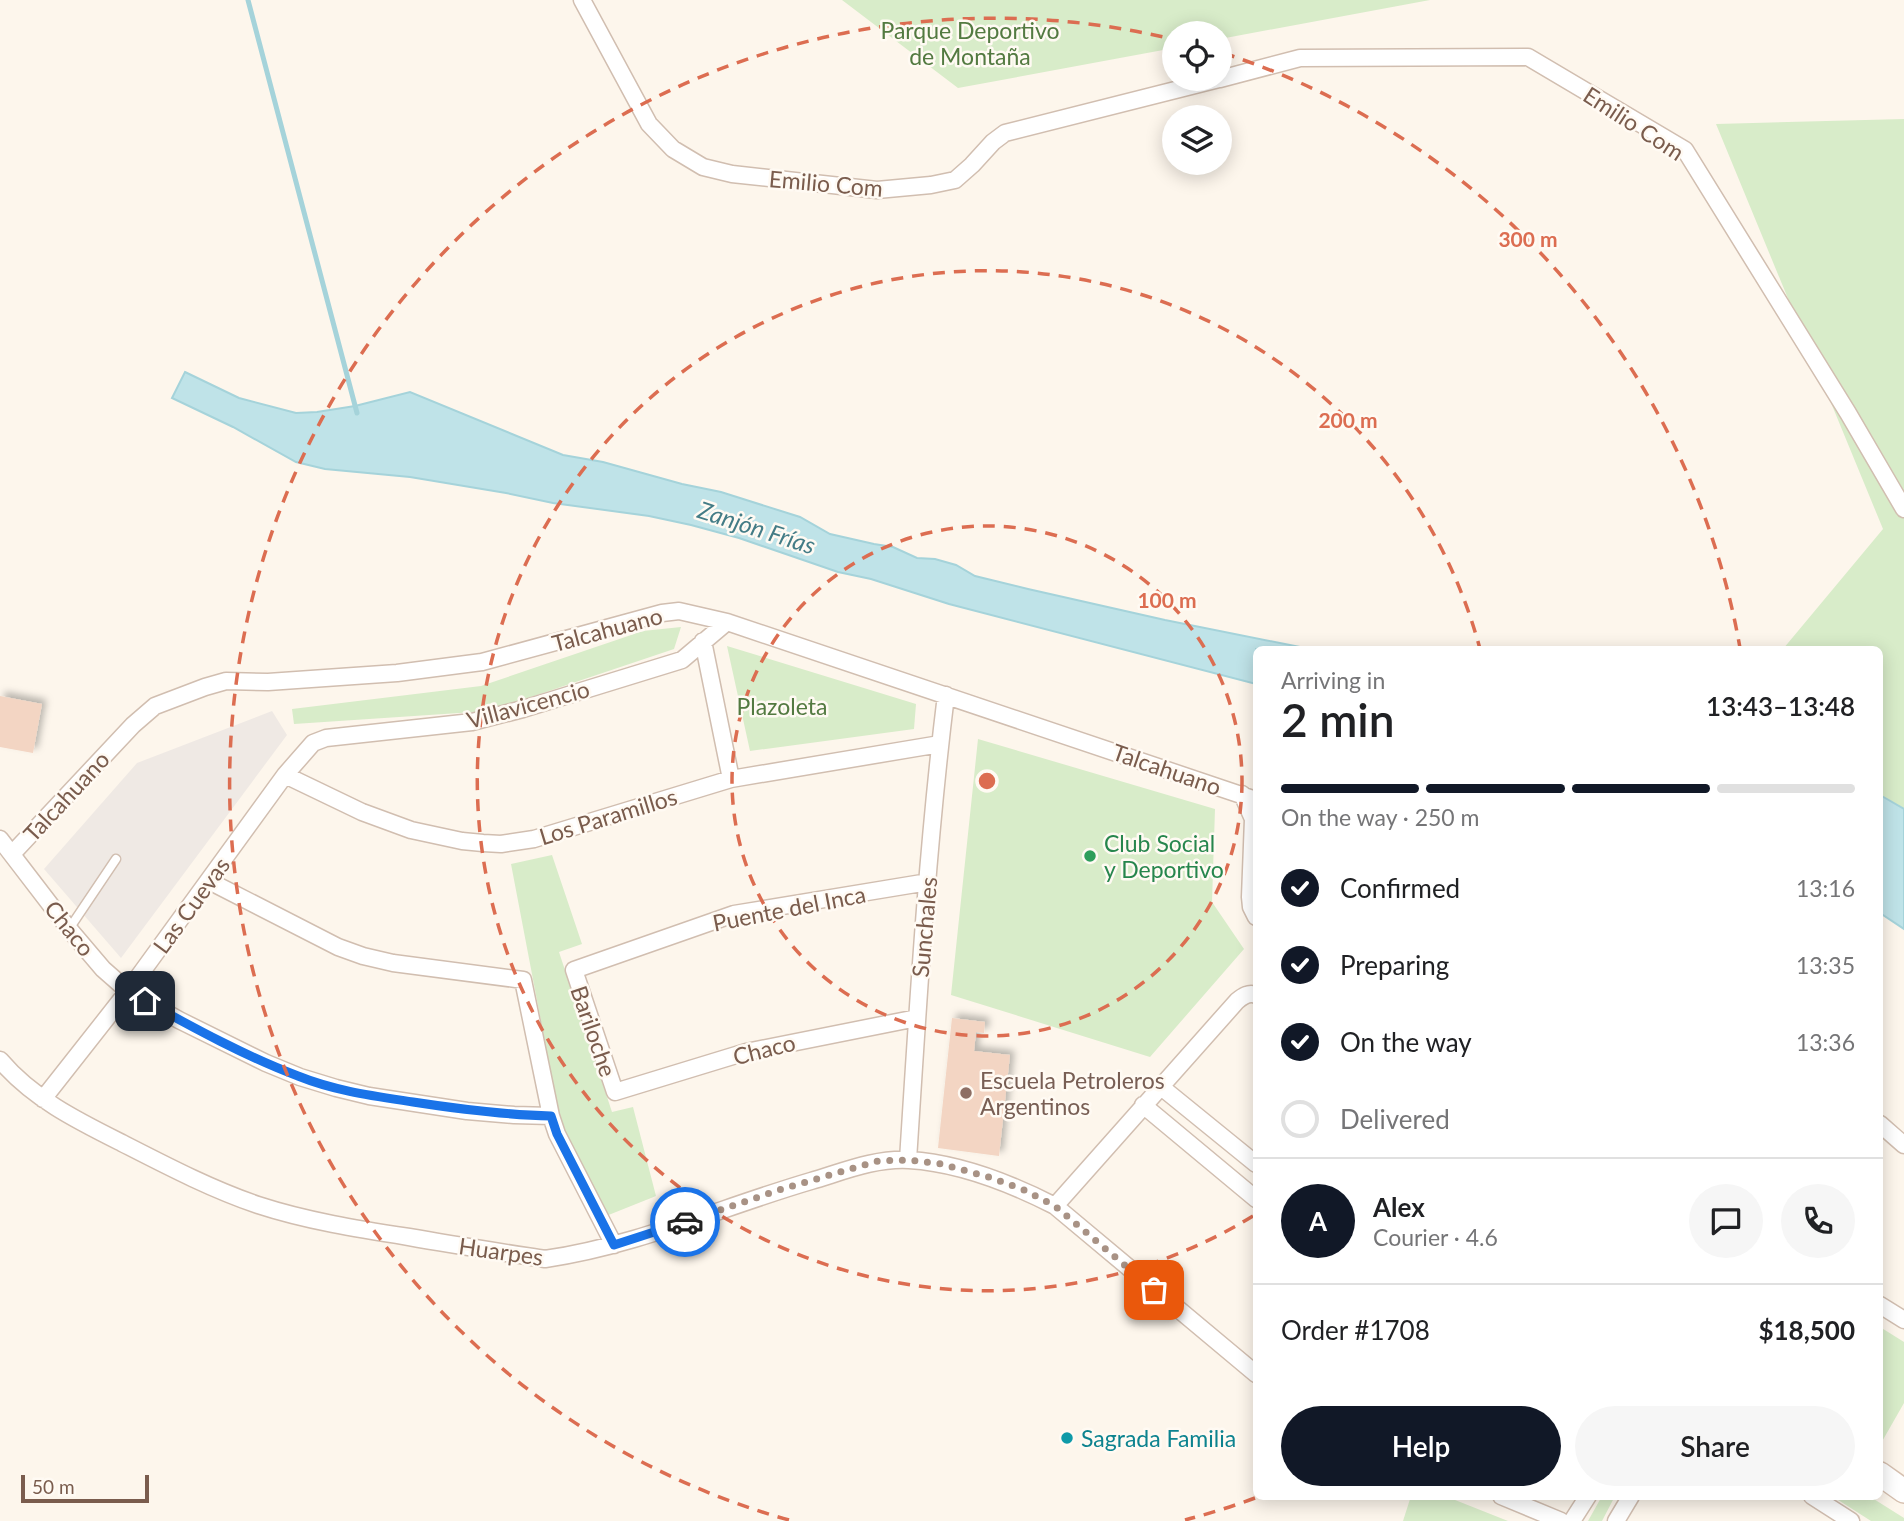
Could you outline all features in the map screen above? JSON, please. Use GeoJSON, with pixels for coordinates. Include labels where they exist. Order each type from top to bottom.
{"type":"FeatureCollection","features":[{"type":"Feature","properties":{"kind":"street","name":"Emilio Com"},"geometry":{"type":"LineString","coordinates":[[582,0],[649,124],[673,149],[703,167],[732,174],[877,190],[931,185],[955,180],[1005,133],[1171,91]]}},
{"type":"Feature","properties":{"kind":"street","name":"Emilio Com"},"geometry":{"type":"LineString","coordinates":[[1232,76],[1300,58],[1528,57],[1685,150],[1904,509]]}},
{"type":"Feature","properties":{"kind":"street","name":"Talcahuano"},"geometry":{"type":"LineString","coordinates":[[12,854],[148,712],[155,706],[205,687],[226,681],[268,682],[397,673],[482,662],[662,613],[679,611],[727,622],[1249,797],[1252,819],[1250,897],[1253,911]]}},
{"type":"Feature","properties":{"kind":"street","name":"Villavicencio"},"geometry":{"type":"LineString","coordinates":[[313,743],[326,738],[472,722],[523,709],[682,660],[727,622]]}},
{"type":"Feature","properties":{"kind":"street"},"geometry":{"type":"LineString","coordinates":[[704,641],[731,779]]}},
{"type":"Feature","properties":{"kind":"street","name":"Sunchales"},"geometry":{"type":"LineString","coordinates":[[908,1160],[928,882],[946,695]]}},
{"type":"Feature","properties":{"kind":"street","name":"Las Cuevas"},"geometry":{"type":"LineString","coordinates":[[43,1099],[128,991],[285,775],[313,743]]}},
{"type":"Feature","properties":{"kind":"street","name":"Los Paramillos"},"geometry":{"type":"LineString","coordinates":[[285,775],[362,812],[411,830],[461,841],[502,844],[534,839],[731,779],[940,744]]}},
{"type":"Feature","properties":{"kind":"street","name":"Chaco"},"geometry":{"type":"LineString","coordinates":[[0,839],[69,929],[103,968],[128,991],[179,1020],[266,1063],[336,1088],[369,1096],[467,1111],[551,1116]]}},
{"type":"Feature","properties":{"kind":"street"},"geometry":{"type":"LineString","coordinates":[[209,881],[338,947],[363,956],[393,963],[523,980],[557,1134],[614,1245]]}},
{"type":"Feature","properties":{"kind":"street","name":"Puente del Inca"},"geometry":{"type":"LineString","coordinates":[[574,970],[734,914],[928,882]]}},
{"type":"Feature","properties":{"kind":"street","name":"Bariloche"},"geometry":{"type":"LineString","coordinates":[[574,970],[615,1092]]}},
{"type":"Feature","properties":{"kind":"street"},"geometry":{"type":"LineString","coordinates":[[1055,1206],[1237,1001],[1243,996],[1253,994]]}},
{"type":"Feature","properties":{"kind":"street","name":"Chaco"},"geometry":{"type":"LineString","coordinates":[[615,1092],[746,1052],[917,1018]]}},
{"type":"Feature","properties":{"kind":"street","name":"Huarpes"},"geometry":{"type":"LineString","coordinates":[[0,1060],[43,1099],[85,1125],[221,1191],[305,1218],[353,1229],[545,1259],[614,1245],[782,1189],[878,1161],[908,1160],[941,1164],[992,1178],[1055,1206],[1253,1371]]}},
{"type":"Feature","properties":{"kind":"street"},"geometry":{"type":"LineString","coordinates":[[1160,1087],[1253,1162]]}},
{"type":"Feature","properties":{"kind":"street"},"geometry":{"type":"LineString","coordinates":[[1143,1105],[1253,1197]]}},
{"type":"Feature","properties":{"kind":"street"},"geometry":{"type":"LineString","coordinates":[[1883,1127],[1904,1145]]}},
{"type":"Feature","properties":{"kind":"street"},"geometry":{"type":"LineString","coordinates":[[1883,1308],[1904,1320]]}},
{"type":"Feature","properties":{"kind":"street"},"geometry":{"type":"LineString","coordinates":[[1883,1477],[1904,1491]]}},
{"type":"Feature","properties":{"kind":"street"},"geometry":{"type":"LineString","coordinates":[[1511,1500],[1561,1521]]}},
{"type":"Feature","properties":{"kind":"street"},"geometry":{"type":"LineString","coordinates":[[1572,1521],[1585,1500]]}},
{"type":"Feature","properties":{"kind":"street"},"geometry":{"type":"LineString","coordinates":[[1616,1521],[1629,1500]]}},
{"type":"Feature","properties":{"kind":"street"},"geometry":{"type":"LineString","coordinates":[[1818,1500],[1851,1521]]}},
{"type":"Feature","properties":{"kind":"lane"},"geometry":{"type":"LineString","coordinates":[[69,929],[117,859]]}},
{"type":"Feature","properties":{"kind":"shaded area"},"geometry":{"type":"Polygon","coordinates":[[[272,711],[287,735],[121,958],[44,869],[137,763],[272,711]]]}},
{"type":"Feature","properties":{"kind":"green space","name":"Parque Deportivo de Montaña"},"geometry":{"type":"Polygon","coordinates":[[[842,0],[1430,0],[1232,37],[1232,21],[1162,21],[1162,50],[958,88],[842,0]]]}},
{"type":"Feature","properties":{"kind":"green space"},"geometry":{"type":"Polygon","coordinates":[[[1904,119],[1904,809],[1883,797],[1883,646],[1786,646],[1883,529],[1716,124],[1904,119]]]}},
{"type":"Feature","properties":{"kind":"green space"},"geometry":{"type":"Polygon","coordinates":[[[681,627],[674,649],[489,711],[294,724],[292,709],[481,686],[643,631],[681,627]]]}},
{"type":"Feature","properties":{"kind":"green space","name":"Plazoleta"},"geometry":{"type":"Polygon","coordinates":[[[727,646],[916,704],[914,729],[750,751],[727,646]]]}},
{"type":"Feature","properties":{"kind":"green space","name":"Club Social y Deportivo"},"geometry":{"type":"Polygon","coordinates":[[[978,739],[1215,809],[1212,902],[1244,949],[1150,1057],[951,995],[978,739]]]}},
{"type":"Feature","properties":{"kind":"green space"},"geometry":{"type":"Polygon","coordinates":[[[552,855],[582,944],[559,952],[612,1112],[633,1107],[656,1196],[606,1216],[560,1121],[511,864],[552,855]]]}},
{"type":"Feature","properties":{"kind":"green space"},"geometry":{"type":"Polygon","coordinates":[[[1883,1329],[1904,1342],[1904,1403],[1883,1440],[1883,1329]]]}},
{"type":"Feature","properties":{"kind":"green space"},"geometry":{"type":"Polygon","coordinates":[[[1410,1500],[1455,1500],[1508,1521],[1403,1521],[1410,1500]]]}},
{"type":"Feature","properties":{"kind":"green space"},"geometry":{"type":"Polygon","coordinates":[[[1600,1500],[1613,1500],[1602,1521],[1588,1521],[1600,1500]]]}},
{"type":"Feature","properties":{"kind":"green space"},"geometry":{"type":"Polygon","coordinates":[[[1838,1500],[1875,1500],[1904,1518],[1904,1521],[1871,1521],[1838,1500]]]}},
{"type":"Feature","properties":{"kind":"water","name":"Zanjón Frías"},"geometry":{"type":"Polygon","coordinates":[[[185,372],[239,398],[296,413],[355,406],[410,392],[563,455],[603,462],[721,492],[800,517],[830,534],[893,547],[917,558],[935,559],[956,565],[975,576],[1165,620],[1295,646],[1253,646],[1253,683],[949,604],[691,525],[410,477],[325,469],[296,462],[233,427],[172,398],[185,372]]]}},
{"type":"Feature","properties":{"kind":"water"},"geometry":{"type":"Polygon","coordinates":[[[1883,797],[1904,809],[1904,929],[1883,915],[1883,797]]]}},
{"type":"Feature","properties":{"kind":"building"},"geometry":{"type":"Polygon","coordinates":[[[0,696],[42,704],[33,753],[0,747],[0,696]]]}},
{"type":"Feature","properties":{"kind":"building"},"geometry":{"type":"Polygon","coordinates":[[[952,1018],[985,1022],[984,1033],[976,1032],[974,1051],[1010,1055],[999,1156],[938,1148],[952,1018]]]}},
{"type":"Feature","properties":{"kind":"waterway"},"geometry":{"type":"LineString","coordinates":[[248,0],[357,413]]}},
{"type":"Feature","properties":{"kind":"way so far"},"geometry":{"type":"LineString","coordinates":[[685,1222],[782,1189],[878,1161],[908,1160],[941,1164],[992,1178],[1055,1206],[1154,1290]]}},
{"type":"Feature","properties":{"kind":"place","name":"Club Social y Deportivo"},"geometry":{"type":"Point","coordinates":[1090,856]}},
{"type":"Feature","properties":{"kind":"place","name":"Escuela Petroleros Argentinos"},"geometry":{"type":"Point","coordinates":[966,1093]}},
{"type":"Feature","properties":{"kind":"place","name":"Sagrada Familia"},"geometry":{"type":"Point","coordinates":[1067,1438]}},
{"type":"Feature","properties":{"kind":"route"},"geometry":{"type":"LineString","coordinates":[[145,1001],[266,1063],[336,1088],[369,1096],[467,1111],[551,1116],[557,1134],[614,1245],[685,1222]]}}]}
